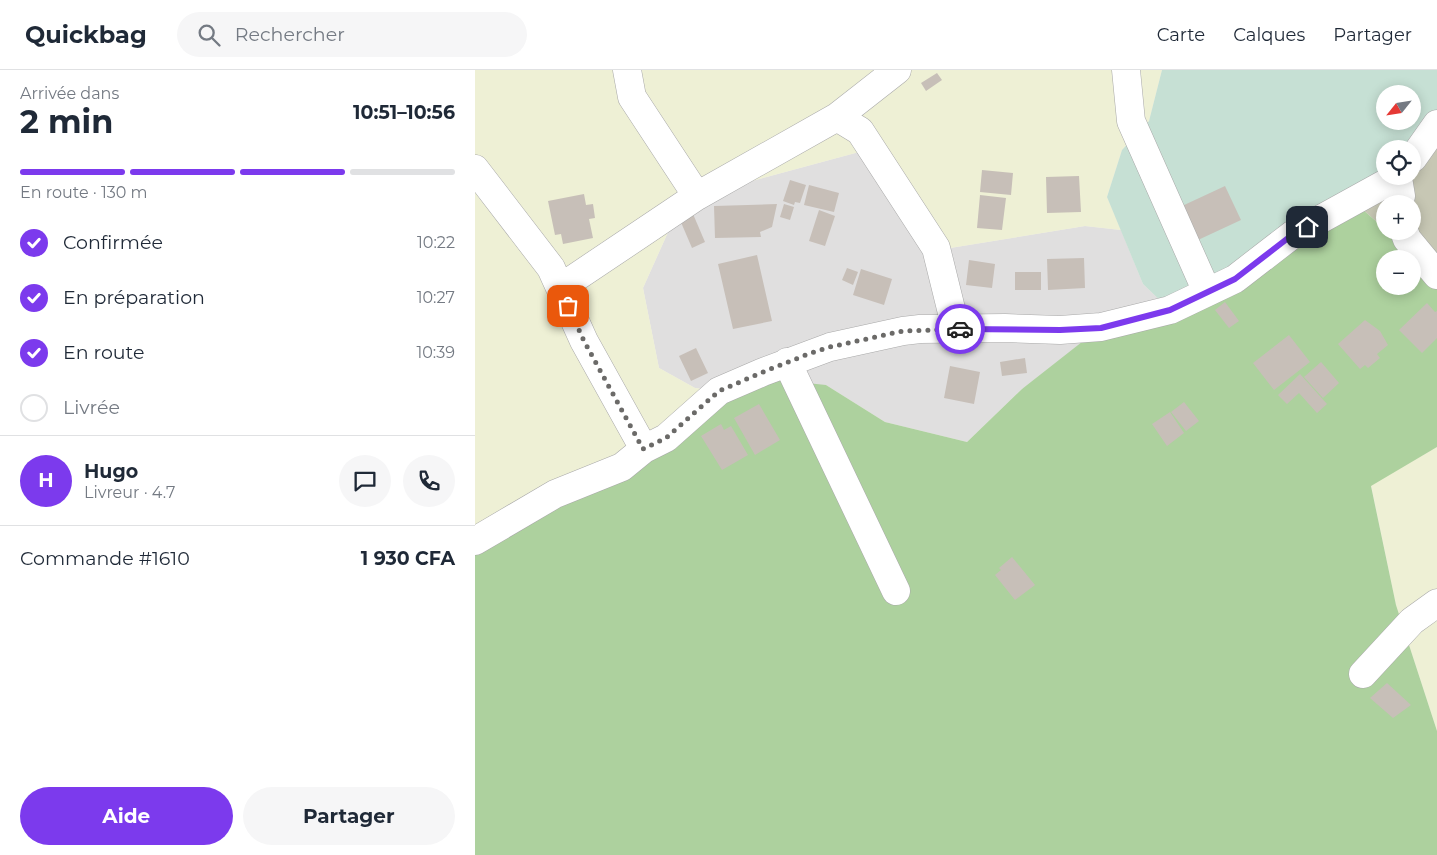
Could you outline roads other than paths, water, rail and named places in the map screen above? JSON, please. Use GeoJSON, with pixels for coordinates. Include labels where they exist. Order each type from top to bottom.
{"type":"FeatureCollection","features":[{"type":"Feature","properties":{"kind":"street"},"geometry":{"type":"LineString","coordinates":[[627,70],[633,97],[697,196]]}},
{"type":"Feature","properties":{"kind":"street"},"geometry":{"type":"LineString","coordinates":[[560,288],[697,196],[837,117],[897,70]]}},
{"type":"Feature","properties":{"kind":"street"},"geometry":{"type":"LineString","coordinates":[[1126,70],[1131,121],[1207,292]]}},
{"type":"Feature","properties":{"kind":"street"},"geometry":{"type":"LineString","coordinates":[[837,117],[860,131],[936,248],[956,329]]}},
{"type":"Feature","properties":{"kind":"street"},"geometry":{"type":"LineString","coordinates":[[1421,149],[1437,124]]}},
{"type":"Feature","properties":{"kind":"street"},"geometry":{"type":"LineString","coordinates":[[475,169],[551,268],[584,341],[643,449]]}},
{"type":"Feature","properties":{"kind":"street"},"geometry":{"type":"LineString","coordinates":[[475,541],[555,494],[622,467],[643,449],[666,438],[719,391],[787,362],[830,347],[903,331],[1101,328],[1170,310],[1235,279],[1292,235],[1390,185]]}},
{"type":"Feature","properties":{"kind":"street"},"geometry":{"type":"LineString","coordinates":[[1408,240],[1437,275]]}},
{"type":"Feature","properties":{"kind":"street"},"geometry":{"type":"LineString","coordinates":[[787,362],[896,591]]}},
{"type":"Feature","properties":{"kind":"street"},"geometry":{"type":"LineString","coordinates":[[1363,674],[1412,622],[1437,603]]}}]}
